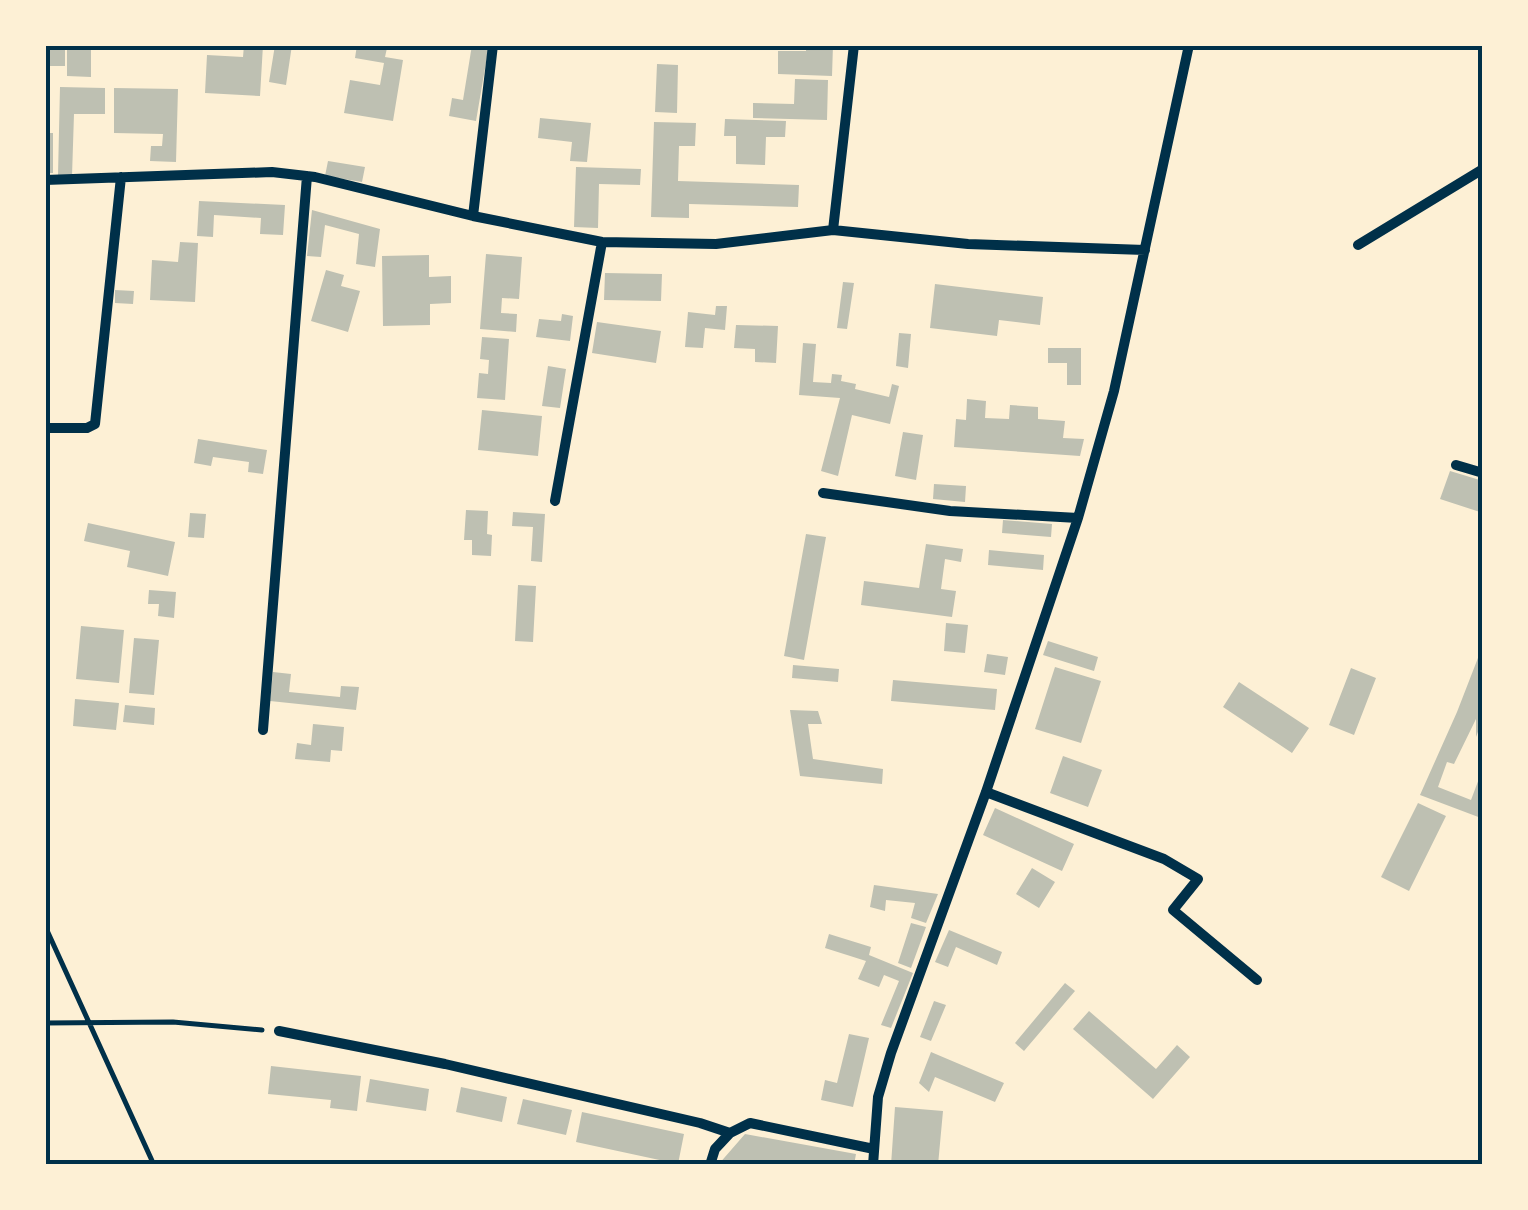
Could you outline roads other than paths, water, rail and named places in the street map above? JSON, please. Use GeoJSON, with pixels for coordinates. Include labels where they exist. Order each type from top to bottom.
{"type":"FeatureCollection","features":[{"type":"Feature","properties":{"kind":"street"},"geometry":{"type":"LineString","coordinates":[[473,216],[494,45]]}},
{"type":"Feature","properties":{"kind":"street"},"geometry":{"type":"LineString","coordinates":[[833,230],[854,45]]}},
{"type":"Feature","properties":{"kind":"street"},"geometry":{"type":"LineString","coordinates":[[873,1165],[878,1097],[891,1053],[986,792],[1078,518],[1114,392],[1189,45]]}},
{"type":"Feature","properties":{"kind":"street"},"geometry":{"type":"LineString","coordinates":[[1358,245],[1483,169]]}},
{"type":"Feature","properties":{"kind":"street"},"geometry":{"type":"LineString","coordinates":[[45,180],[272,172],[307,176],[602,242],[716,244],[833,230],[968,244],[1144,250]]}},
{"type":"Feature","properties":{"kind":"street"},"geometry":{"type":"LineString","coordinates":[[263,730],[307,176]]}},
{"type":"Feature","properties":{"kind":"street"},"geometry":{"type":"LineString","coordinates":[[45,428],[87,428],[95,424],[121,177]]}},
{"type":"Feature","properties":{"kind":"street"},"geometry":{"type":"LineString","coordinates":[[555,501],[602,242]]}},
{"type":"Feature","properties":{"kind":"street"},"geometry":{"type":"LineString","coordinates":[[1456,465],[1483,473]]}},
{"type":"Feature","properties":{"kind":"street"},"geometry":{"type":"LineString","coordinates":[[823,493],[950,511],[1078,518]]}},
{"type":"Feature","properties":{"kind":"street"},"geometry":{"type":"LineString","coordinates":[[986,792],[1164,859],[1198,880],[1173,910],[1257,980]]}},
{"type":"Feature","properties":{"kind":"street"},"geometry":{"type":"LineString","coordinates":[[279,1031],[445,1064],[730,1133]]}},
{"type":"Feature","properties":{"kind":"street"},"geometry":{"type":"LineString","coordinates":[[710,1165],[715,1149],[730,1133],[750,1123],[874,1149]]}}]}
